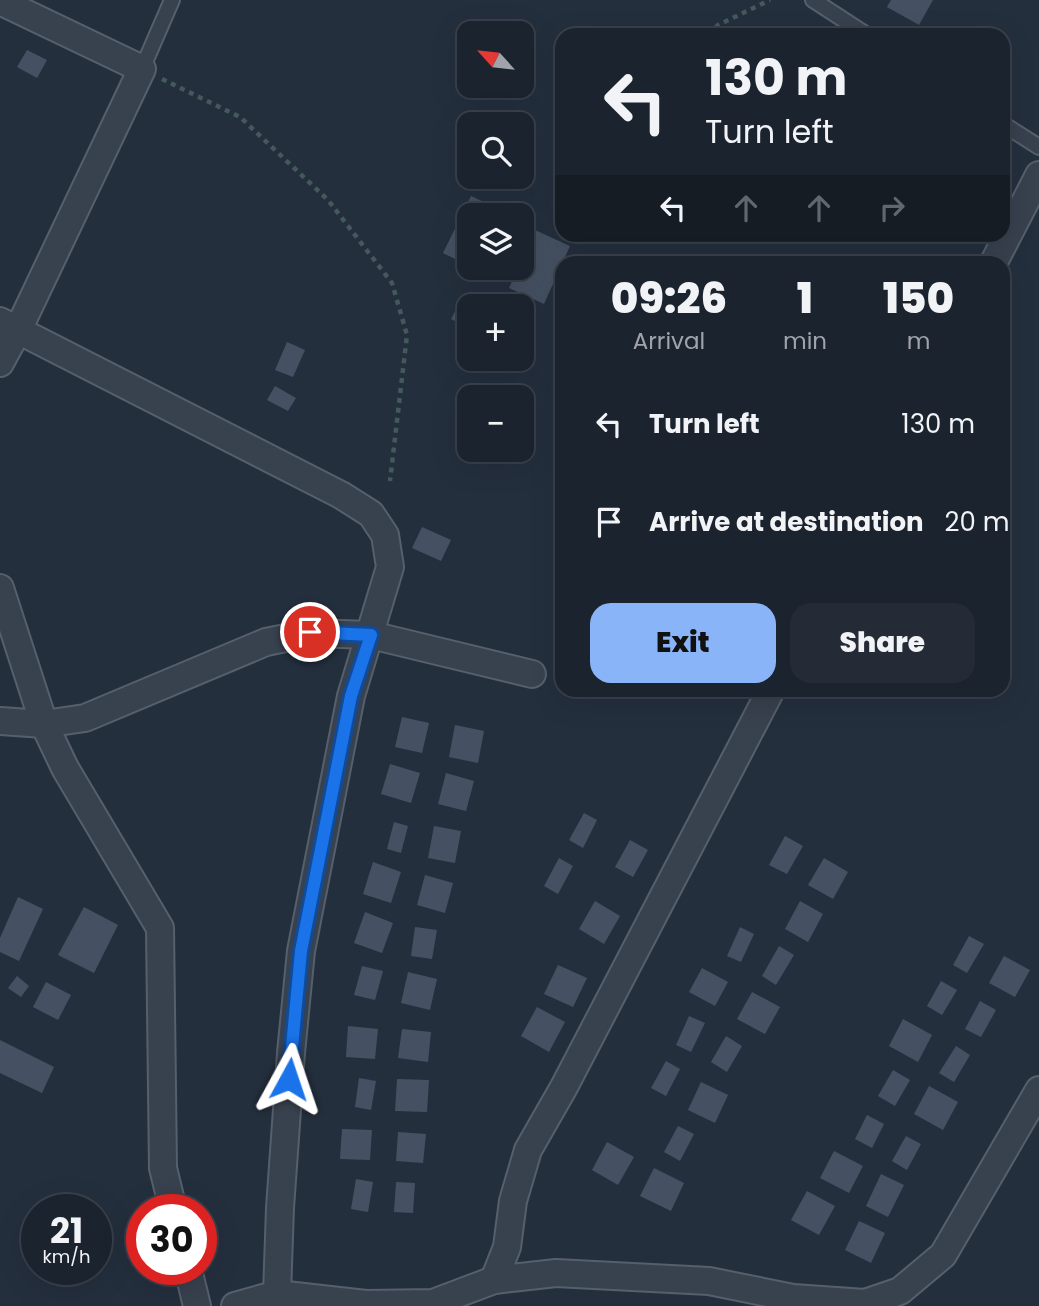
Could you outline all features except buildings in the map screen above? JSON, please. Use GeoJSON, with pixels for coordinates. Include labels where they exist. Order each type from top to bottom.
{"type":"FeatureCollection","features":[{"type":"Feature","properties":{"kind":"street"},"geometry":{"type":"LineString","coordinates":[[0,1],[142,69],[9,326],[0,363]]}},
{"type":"Feature","properties":{"kind":"street"},"geometry":{"type":"LineString","coordinates":[[1010,231],[1039,175]]}},
{"type":"Feature","properties":{"kind":"street"},"geometry":{"type":"LineString","coordinates":[[9,326],[341,495],[371,514],[385,535],[390,568],[351,696],[301,951],[290,1053],[279,1208],[277,1294]]}},
{"type":"Feature","properties":{"kind":"street"},"geometry":{"type":"LineString","coordinates":[[0,588],[44,724],[65,768],[160,928],[163,1168],[169,1194]]}},
{"type":"Feature","properties":{"kind":"street"},"geometry":{"type":"LineString","coordinates":[[0,721],[44,724],[85,718],[266,642],[310,632],[371,635],[532,674]]}},
{"type":"Feature","properties":{"kind":"street"},"geometry":{"type":"LineString","coordinates":[[494,1280],[507,1247],[513,1200],[528,1150],[564,1087],[767,697]]}},
{"type":"Feature","properties":{"kind":"street"},"geometry":{"type":"LineString","coordinates":[[235,1306],[277,1294],[366,1304],[433,1303],[494,1280],[556,1273],[709,1281],[793,1298],[865,1303],[900,1291],[943,1255],[1039,1090]]}},
{"type":"Feature","properties":{"kind":"street"},"geometry":{"type":"LineString","coordinates":[[192,1285],[197,1306]]}},
{"type":"Feature","properties":{"kind":"lane"},"geometry":{"type":"LineString","coordinates":[[142,69],[172,0]]}},
{"type":"Feature","properties":{"kind":"lane"},"geometry":{"type":"LineString","coordinates":[[813,0],[856,28]]}},
{"type":"Feature","properties":{"kind":"lane"},"geometry":{"type":"LineString","coordinates":[[1010,128],[1039,147]]}},
{"type":"Feature","properties":{"kind":"path"},"geometry":{"type":"LineString","coordinates":[[715,28],[770,0]]}},
{"type":"Feature","properties":{"kind":"path"},"geometry":{"type":"LineString","coordinates":[[142,69],[240,117],[328,200],[393,284],[407,335],[390,481]]}},
{"type":"Feature","properties":{"kind":"route"},"geometry":{"type":"LineString","coordinates":[[289,1079],[301,951],[351,696],[371,635],[310,632]]}}]}
